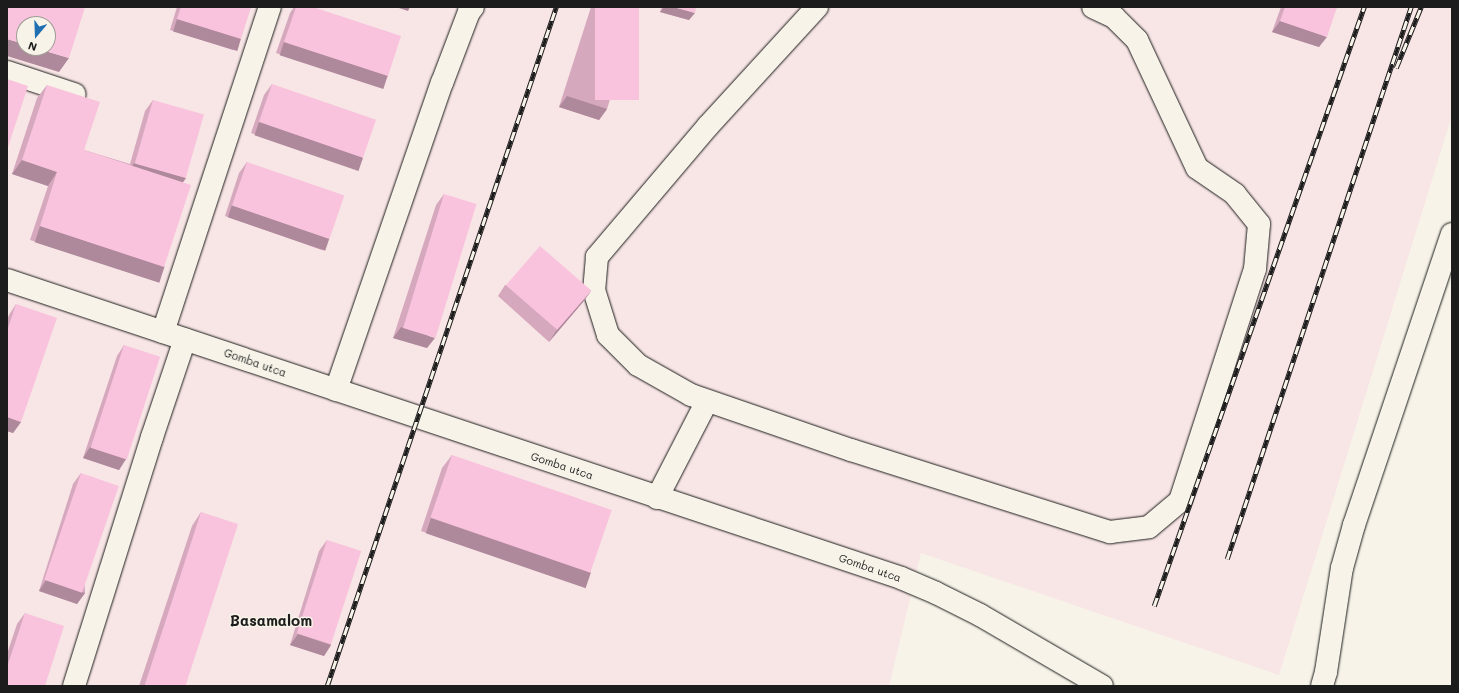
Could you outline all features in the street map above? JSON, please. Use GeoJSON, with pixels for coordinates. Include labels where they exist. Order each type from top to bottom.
{"type":"FeatureCollection","features":[{"type":"Feature","properties":{"kind":"street"},"geometry":{"type":"LineString","coordinates":[[163,332],[270,7]]}},
{"type":"Feature","properties":{"kind":"street"},"geometry":{"type":"LineString","coordinates":[[336,390],[442,83],[468,12],[473,7]]}},
{"type":"Feature","properties":{"kind":"street"},"geometry":{"type":"LineString","coordinates":[[818,7],[708,126],[597,256],[594,290],[608,335],[638,365],[691,395],[851,450],[1110,532],[1149,527],[1180,501],[1255,269],[1259,224],[1235,194],[1197,168],[1137,40],[1114,17],[1093,7]]}},
{"type":"Feature","properties":{"kind":"street"},"geometry":{"type":"LineString","coordinates":[[7,72],[84,97]]}},
{"type":"Feature","properties":{"kind":"street"},"geometry":{"type":"LineString","coordinates":[[1322,686],[1326,672],[1342,568],[1354,525],[1452,234]]}},
{"type":"Feature","properties":{"kind":"street","name":"Gomba utca"},"geometry":{"type":"LineString","coordinates":[[7,280],[901,578],[980,614],[1102,686]]}},
{"type":"Feature","properties":{"kind":"street"},"geometry":{"type":"LineString","coordinates":[[74,686],[149,445],[185,339]]}},
{"type":"Feature","properties":{"kind":"street"},"geometry":{"type":"LineString","coordinates":[[658,498],[707,401]]}},
{"type":"Feature","properties":{"kind":"shaded area"},"geometry":{"type":"Polygon","coordinates":[[[7,7],[1452,7],[1452,115],[1279,675],[921,553],[889,686],[7,686],[7,7]]]}},
{"type":"Feature","properties":{"kind":"building"},"geometry":{"type":"Polygon","coordinates":[[[7,7],[85,7],[69,58],[56,54],[56,16],[16,16],[16,42],[7,39],[7,7]]]}},
{"type":"Feature","properties":{"kind":"building"},"geometry":{"type":"Polygon","coordinates":[[[181,7],[251,7],[241,39],[177,19],[181,7]]]}},
{"type":"Feature","properties":{"kind":"building"},"geometry":{"type":"Polygon","coordinates":[[[296,7],[313,7],[401,36],[388,76],[284,42],[296,7]]]}},
{"type":"Feature","properties":{"kind":"building"},"geometry":{"type":"Polygon","coordinates":[[[595,7],[639,7],[639,100],[595,100],[595,7]]]}},
{"type":"Feature","properties":{"kind":"building"},"geometry":{"type":"Polygon","coordinates":[[[673,7],[696,7],[695,13],[673,7]]]}},
{"type":"Feature","properties":{"kind":"building"},"geometry":{"type":"Polygon","coordinates":[[[1285,7],[1337,7],[1327,37],[1280,21],[1285,7]]]}},
{"type":"Feature","properties":{"kind":"building"},"geometry":{"type":"Polygon","coordinates":[[[7,79],[28,86],[7,150],[7,79]]]}},
{"type":"Feature","properties":{"kind":"building"},"geometry":{"type":"Polygon","coordinates":[[[272,84],[376,120],[363,158],[259,122],[272,84]]]}},
{"type":"Feature","properties":{"kind":"building"},"geometry":{"type":"Polygon","coordinates":[[[47,85],[100,102],[84,150],[191,185],[164,267],[40,226],[57,172],[22,160],[47,85]]]}},
{"type":"Feature","properties":{"kind":"building"},"geometry":{"type":"Polygon","coordinates":[[[153,100],[204,115],[186,178],[135,163],[153,100]]]}},
{"type":"Feature","properties":{"kind":"building"},"geometry":{"type":"Polygon","coordinates":[[[247,162],[344,196],[329,239],[232,205],[247,162]]]}},
{"type":"Feature","properties":{"kind":"building"},"geometry":{"type":"Polygon","coordinates":[[[444,194],[477,204],[436,338],[403,328],[444,194]]]}},
{"type":"Feature","properties":{"kind":"building"},"geometry":{"type":"Polygon","coordinates":[[[540,246],[591,291],[557,330],[506,285],[540,246]]]}},
{"type":"Feature","properties":{"kind":"building"},"geometry":{"type":"Polygon","coordinates":[[[16,304],[57,318],[21,422],[7,417],[7,331],[16,304]]]}},
{"type":"Feature","properties":{"kind":"building"},"geometry":{"type":"Polygon","coordinates":[[[124,345],[160,357],[127,459],[91,448],[124,345]]]}},
{"type":"Feature","properties":{"kind":"building"},"geometry":{"type":"Polygon","coordinates":[[[452,455],[612,510],[590,572],[431,517],[452,455]]]}},
{"type":"Feature","properties":{"kind":"building"},"geometry":{"type":"Polygon","coordinates":[[[81,473],[119,486],[82,593],[44,580],[81,473]]]}},
{"type":"Feature","properties":{"kind":"building"},"geometry":{"type":"Polygon","coordinates":[[[201,512],[238,524],[185,686],[144,686],[201,512]]]}},
{"type":"Feature","properties":{"kind":"building"},"geometry":{"type":"Polygon","coordinates":[[[327,540],[361,551],[331,644],[297,633],[327,540]]]}},
{"type":"Feature","properties":{"kind":"building"},"geometry":{"type":"Polygon","coordinates":[[[25,613],[64,626],[45,686],[7,686],[7,667],[25,613]]]}},
{"type":"Feature","properties":{"kind":"railway"},"geometry":{"type":"LineString","coordinates":[[327,686],[556,7]]}},
{"type":"Feature","properties":{"kind":"railway"},"geometry":{"type":"LineString","coordinates":[[1154,606],[1364,7]]}},
{"type":"Feature","properties":{"kind":"railway"},"geometry":{"type":"LineString","coordinates":[[1227,559],[1411,7]]}},
{"type":"Feature","properties":{"kind":"railway"},"geometry":{"type":"LineString","coordinates":[[1396,68],[1421,7]]}},
{"type":"Feature","properties":{"kind":"district","name":"Basamalom"},"geometry":{"type":"Point","coordinates":[271,621]}}]}
